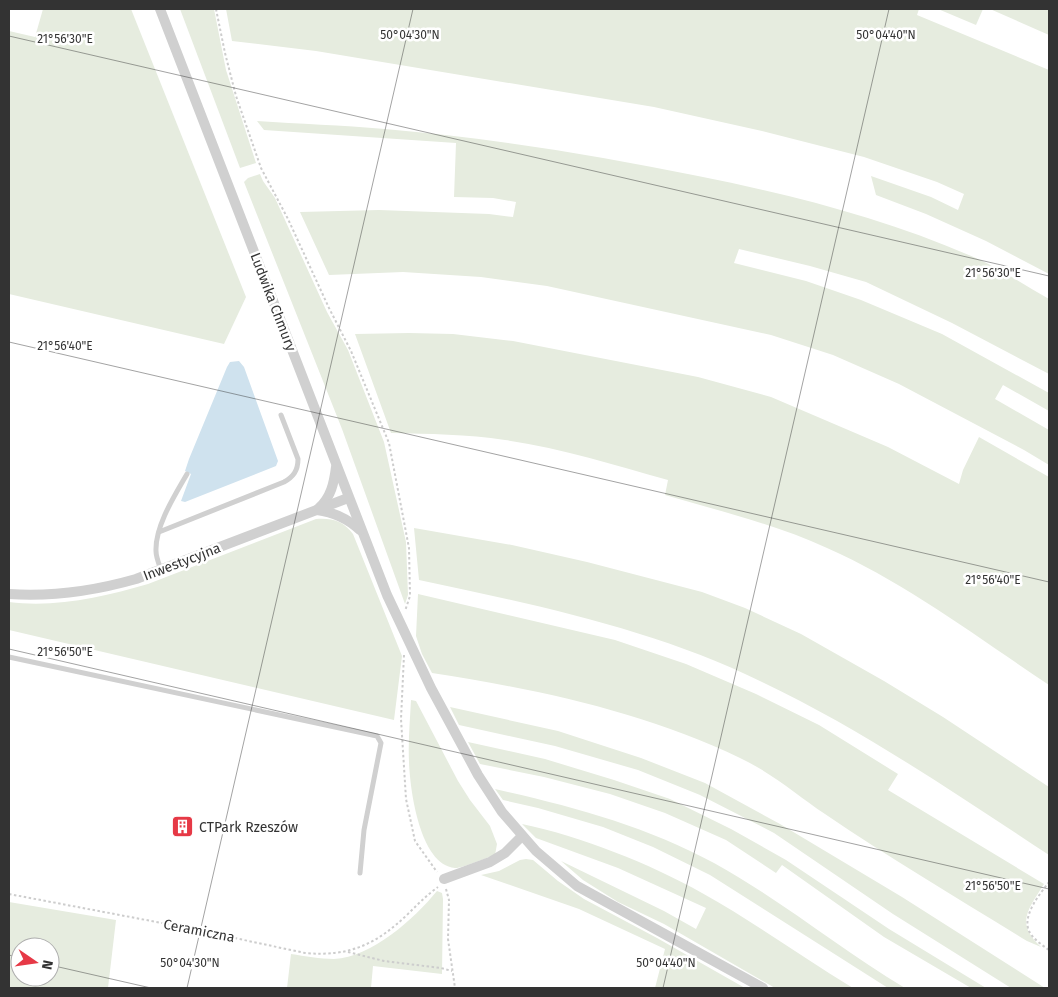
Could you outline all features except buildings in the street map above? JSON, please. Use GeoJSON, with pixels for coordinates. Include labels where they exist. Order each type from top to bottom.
{"type":"FeatureCollection","features":[{"type":"Feature","properties":{"kind":"street","name":"Ludwika Chmury"},"geometry":{"type":"LineString","coordinates":[[160,9],[387,595],[431,688],[478,775],[502,812],[522,836],[546,861],[577,886],[763,988]]}},
{"type":"Feature","properties":{"kind":"street"},"geometry":{"type":"LineString","coordinates":[[316,510],[329,496],[336,466]]}},
{"type":"Feature","properties":{"kind":"street","name":"Inwestycyjna"},"geometry":{"type":"LineString","coordinates":[[9,594],[47,595],[85,592],[136,579],[348,498]]}},
{"type":"Feature","properties":{"kind":"street"},"geometry":{"type":"LineString","coordinates":[[316,510],[337,515],[361,530]]}},
{"type":"Feature","properties":{"kind":"street"},"geometry":{"type":"LineString","coordinates":[[444,879],[490,862],[505,853],[522,836]]}},
{"type":"Feature","properties":{"kind":"lane"},"geometry":{"type":"LineString","coordinates":[[160,532],[284,482],[293,475],[298,467],[298,459],[282,415]]}},
{"type":"Feature","properties":{"kind":"lane"},"geometry":{"type":"LineString","coordinates":[[161,570],[156,555],[160,532],[169,504],[186,474]]}},
{"type":"Feature","properties":{"kind":"lane"},"geometry":{"type":"LineString","coordinates":[[9,656],[378,736],[381,743],[364,830],[360,872]]}},
{"type":"Feature","properties":{"kind":"path"},"geometry":{"type":"LineString","coordinates":[[216,9],[236,96],[261,168],[288,219],[351,351],[389,443],[409,548],[410,596],[401,626]]}},
{"type":"Feature","properties":{"kind":"path"},"geometry":{"type":"LineString","coordinates":[[404,652],[401,719],[406,799],[415,841],[430,864],[444,879],[449,900],[448,939],[455,988]]}},
{"type":"Feature","properties":{"kind":"path","name":"Ceramiczna"},"geometry":{"type":"LineString","coordinates":[[9,894],[183,927],[305,953],[325,955],[348,952],[370,944],[386,933],[440,885],[444,879]]}},
{"type":"Feature","properties":{"kind":"path"},"geometry":{"type":"LineString","coordinates":[[1049,882],[1032,908],[1028,926],[1033,937],[1049,950]]}},
{"type":"Feature","properties":{"kind":"path"},"geometry":{"type":"LineString","coordinates":[[348,952],[384,961],[441,968],[452,972]]}},
{"type":"Feature","properties":{"kind":"shaded area"},"geometry":{"type":"Polygon","coordinates":[[[43,9],[131,9],[246,297],[224,344],[9,294],[9,31],[35,37],[43,9]]]}},
{"type":"Feature","properties":{"kind":"shaded area"},"geometry":{"type":"Polygon","coordinates":[[[180,9],[214,9],[226,70],[256,163],[240,168],[180,9]]]}},
{"type":"Feature","properties":{"kind":"shaded area"},"geometry":{"type":"Polygon","coordinates":[[[226,9],[919,9],[917,15],[1049,70],[1049,274],[986,241],[926,214],[876,195],[871,176],[931,197],[958,210],[964,194],[937,182],[864,157],[762,131],[654,107],[316,51],[232,41],[226,9]]]}},
{"type":"Feature","properties":{"kind":"shaded area"},"geometry":{"type":"Polygon","coordinates":[[[938,9],[983,9],[976,25],[938,9]]]}},
{"type":"Feature","properties":{"kind":"shaded area"},"geometry":{"type":"Polygon","coordinates":[[[990,9],[1049,9],[1049,35],[990,9]]]}},
{"type":"Feature","properties":{"kind":"shaded area"},"geometry":{"type":"Polygon","coordinates":[[[257,121],[369,128],[464,137],[581,154],[659,168],[805,200],[875,220],[978,259],[1049,299],[1049,374],[952,323],[866,282],[739,249],[734,263],[806,281],[861,300],[942,334],[1049,393],[1049,411],[1003,385],[995,399],[1049,430],[1049,465],[899,384],[833,355],[771,335],[547,286],[481,277],[403,272],[329,275],[300,212],[379,210],[489,214],[513,217],[516,202],[493,198],[454,197],[456,143],[264,130],[257,121]]]}},
{"type":"Feature","properties":{"kind":"shaded area"},"geometry":{"type":"Polygon","coordinates":[[[260,174],[275,198],[327,312],[348,350],[384,442],[406,542],[408,595],[405,604],[342,429],[244,182],[248,178],[260,174]]]}},
{"type":"Feature","properties":{"kind":"shaded area"},"geometry":{"type":"Polygon","coordinates":[[[355,334],[453,334],[513,341],[698,377],[771,397],[888,447],[959,484],[963,470],[979,437],[1049,477],[1049,685],[941,612],[885,577],[807,539],[747,518],[665,495],[668,480],[587,457],[526,443],[462,435],[391,433],[355,334]]]}},
{"type":"Feature","properties":{"kind":"shaded area"},"geometry":{"type":"Polygon","coordinates":[[[316,519],[337,521],[353,534],[402,656],[394,720],[9,630],[9,602],[44,604],[97,597],[131,589],[316,519]]]}},
{"type":"Feature","properties":{"kind":"shaded area"},"geometry":{"type":"Polygon","coordinates":[[[414,528],[512,545],[587,562],[702,592],[745,608],[801,634],[943,717],[1049,787],[1049,855],[873,742],[800,701],[721,663],[679,647],[594,620],[419,580],[414,528]]]}},
{"type":"Feature","properties":{"kind":"shaded area"},"geometry":{"type":"Polygon","coordinates":[[[418,594],[615,640],[686,664],[756,694],[819,725],[898,774],[888,790],[1044,884],[1029,909],[1026,923],[1028,931],[1041,947],[1027,941],[900,863],[825,814],[774,777],[740,758],[666,728],[589,704],[471,679],[432,673],[422,654],[416,636],[418,594]]]}},
{"type":"Feature","properties":{"kind":"shaded area"},"geometry":{"type":"Polygon","coordinates":[[[411,700],[416,701],[458,781],[490,826],[497,844],[495,855],[455,868],[443,864],[433,854],[425,841],[415,807],[410,774],[411,700]]]}},
{"type":"Feature","properties":{"kind":"shaded area"},"geometry":{"type":"Polygon","coordinates":[[[450,707],[558,731],[641,758],[705,783],[780,824],[902,897],[1045,988],[1011,988],[893,914],[774,833],[700,795],[638,770],[555,746],[459,725],[450,707]]]}},
{"type":"Feature","properties":{"kind":"shaded area"},"geometry":{"type":"Polygon","coordinates":[[[468,742],[545,759],[670,799],[731,829],[786,860],[889,929],[986,988],[971,988],[884,937],[782,865],[776,873],[726,840],[665,813],[610,794],[544,777],[480,764],[468,742]]]}},
{"type":"Feature","properties":{"kind":"shaded area"},"geometry":{"type":"Polygon","coordinates":[[[495,789],[608,818],[688,850],[739,877],[905,988],[888,988],[710,875],[653,847],[603,827],[503,800],[495,789]]]}},
{"type":"Feature","properties":{"kind":"shaded area"},"geometry":{"type":"Polygon","coordinates":[[[522,824],[591,843],[682,882],[740,916],[853,988],[775,988],[664,924],[618,902],[583,880],[561,861],[664,911],[696,929],[706,908],[618,868],[536,838],[522,824]]]}},
{"type":"Feature","properties":{"kind":"shaded area"},"geometry":{"type":"Polygon","coordinates":[[[520,860],[533,860],[584,899],[745,988],[655,988],[665,949],[579,909],[481,875],[499,871],[520,860]]]}},
{"type":"Feature","properties":{"kind":"shaded area"},"geometry":{"type":"Polygon","coordinates":[[[437,891],[442,893],[443,899],[442,974],[373,966],[371,988],[287,988],[291,954],[334,959],[348,957],[363,951],[391,935],[417,913],[437,891]]]}},
{"type":"Feature","properties":{"kind":"shaded area"},"geometry":{"type":"Polygon","coordinates":[[[9,902],[116,920],[108,988],[9,988],[9,902]]]}},
{"type":"Feature","properties":{"kind":"water"},"geometry":{"type":"Polygon","coordinates":[[[239,361],[244,367],[278,461],[276,466],[185,502],[181,501],[191,474],[185,471],[189,459],[227,367],[230,362],[239,361]]]}},
{"type":"Feature","properties":{"kind":"place","name":"CTPark Rzeszów"},"geometry":{"type":"Point","coordinates":[183,827]}}]}
